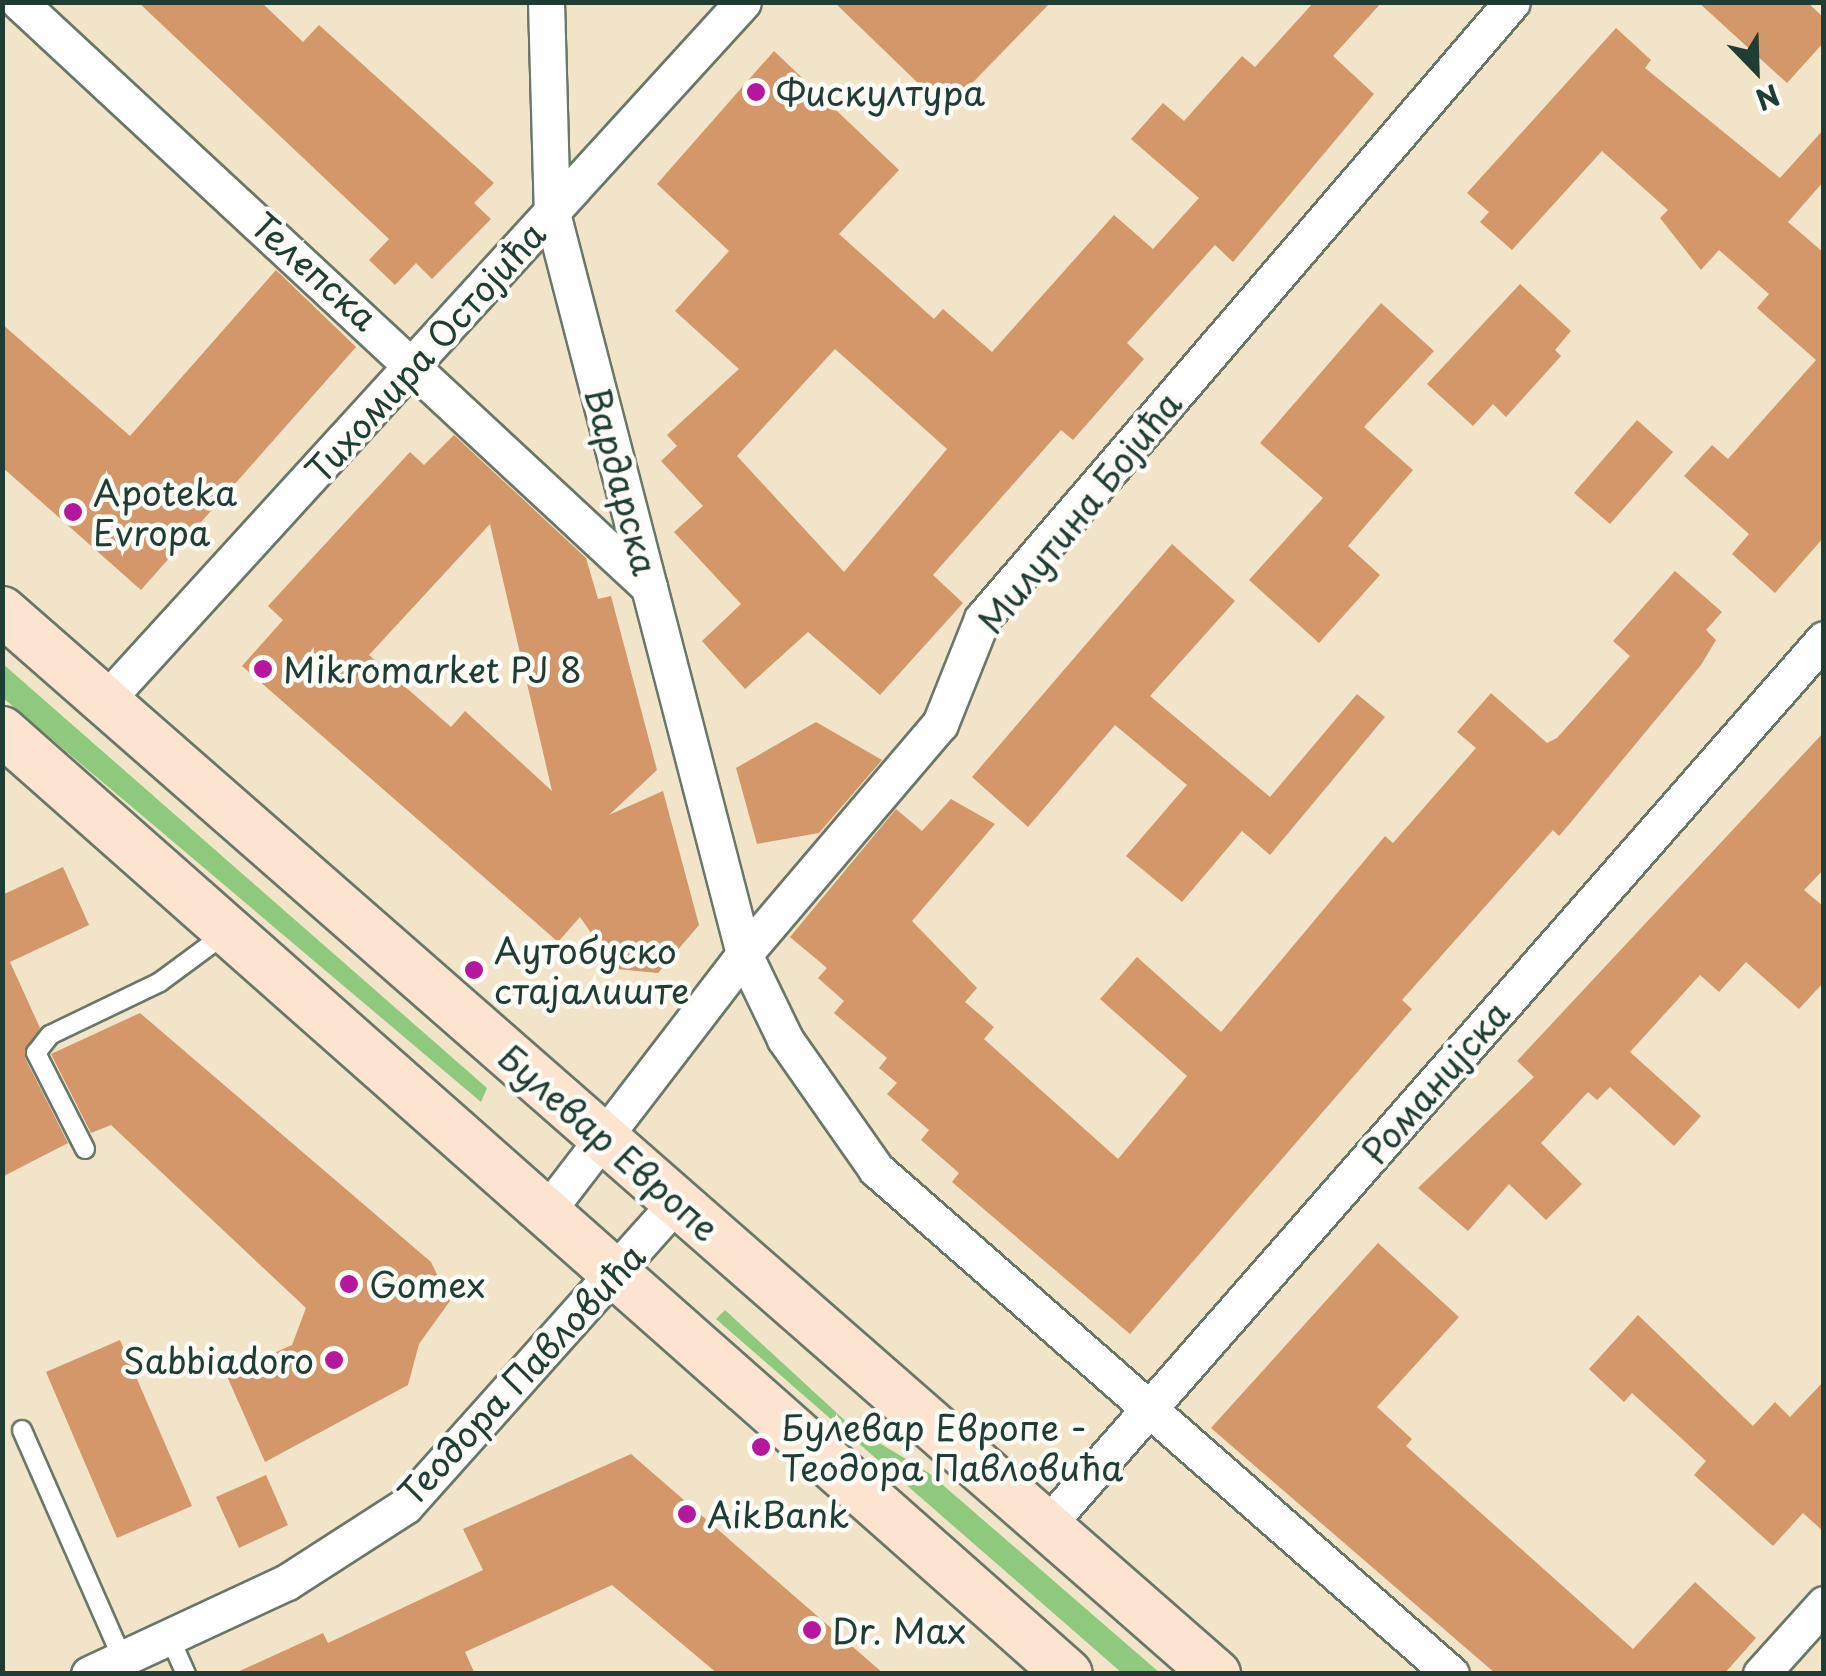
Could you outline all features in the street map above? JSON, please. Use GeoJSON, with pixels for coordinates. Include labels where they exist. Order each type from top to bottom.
{"type":"FeatureCollection","features":[{"type":"Feature","properties":{"kind":"main road","name":"Булевар Европе"},"geometry":{"type":"LineString","coordinates":[[2,611],[1216,1674]]}},
{"type":"Feature","properties":{"kind":"main road"},"geometry":{"type":"LineString","coordinates":[[2,731],[1068,1674]]}},
{"type":"Feature","properties":{"kind":"street","name":"Телепска"},"geometry":{"type":"LineString","coordinates":[[19,2],[414,362],[650,588]]}},
{"type":"Feature","properties":{"kind":"street","name":"Вардарска"},"geometry":{"type":"LineString","coordinates":[[546,2],[552,213],[744,954]]}},
{"type":"Feature","properties":{"kind":"street","name":"Тихомира Остојића"},"geometry":{"type":"LineString","coordinates":[[105,700],[743,2]]}},
{"type":"Feature","properties":{"kind":"street","name":"Милутина Бојића"},"geometry":{"type":"LineString","coordinates":[[548,1210],[744,954],[940,724],[982,620],[1512,2]]}},
{"type":"Feature","properties":{"kind":"street","name":"Романијска"},"geometry":{"type":"LineString","coordinates":[[1047,1525],[1824,639]]}},
{"type":"Feature","properties":{"kind":"street"},"geometry":{"type":"LineString","coordinates":[[744,954],[825,1106],[876,1169],[1451,1674]]}},
{"type":"Feature","properties":{"kind":"street","name":"Теодора Павловића"},"geometry":{"type":"LineString","coordinates":[[89,1674],[287,1582],[404,1506],[678,1201]]}},
{"type":"Feature","properties":{"kind":"street"},"geometry":{"type":"LineString","coordinates":[[1762,1674],[1824,1604]]}},
{"type":"Feature","properties":{"kind":"lane"},"geometry":{"type":"LineString","coordinates":[[85,1149],[36,1053],[50,1035],[160,982],[229,930]]}},
{"type":"Feature","properties":{"kind":"lane"},"geometry":{"type":"LineString","coordinates":[[22,1430],[122,1658]]}},
{"type":"Feature","properties":{"kind":"lane"},"geometry":{"type":"LineString","coordinates":[[169,1636],[186,1674]]}},
{"type":"Feature","properties":{"kind":"green space"},"geometry":{"type":"Polygon","coordinates":[[[3,664],[487,1088],[481,1102],[3,698],[3,664]]]}},
{"type":"Feature","properties":{"kind":"green space"},"geometry":{"type":"Polygon","coordinates":[[[725,1310],[851,1426],[929,1473],[1160,1673],[1122,1673],[716,1319],[725,1310]]]}},
{"type":"Feature","properties":{"kind":"building"},"geometry":{"type":"Polygon","coordinates":[[[138,2],[261,2],[303,42],[319,25],[494,183],[474,203],[491,219],[432,279],[416,263],[395,285],[369,260],[389,239],[138,2]]]}},
{"type":"Feature","properties":{"kind":"building"},"geometry":{"type":"Polygon","coordinates":[[[834,2],[1051,2],[946,110],[834,2]]]}},
{"type":"Feature","properties":{"kind":"building"},"geometry":{"type":"Polygon","coordinates":[[[1314,2],[1382,2],[1333,56],[1374,94],[1233,262],[1215,245],[1127,343],[1144,359],[1073,440],[1061,430],[933,575],[963,603],[880,695],[808,632],[745,689],[702,641],[741,604],[674,532],[703,506],[661,461],[677,446],[667,435],[739,369],[675,311],[729,251],[657,184],[774,51],[899,170],[839,234],[934,319],[943,309],[992,352],[1114,215],[1153,249],[1199,198],[1131,139],[1163,103],[1184,121],[1242,56],[1255,67],[1314,2]],[[835,349],[737,456],[844,572],[947,449],[835,349]]]}},
{"type":"Feature","properties":{"kind":"building"},"geometry":{"type":"Polygon","coordinates":[[[1698,2],[1807,2],[1824,18],[1824,42],[1787,83],[1698,2]]]}},
{"type":"Feature","properties":{"kind":"building"},"geometry":{"type":"Polygon","coordinates":[[[1616,28],[1651,60],[1645,68],[1780,178],[1824,129],[1824,181],[1788,222],[1824,253],[1824,537],[1775,593],[1732,554],[1749,534],[1684,476],[1712,445],[1728,459],[1816,360],[1757,308],[1769,294],[1719,250],[1701,270],[1660,218],[1668,210],[1602,151],[1512,250],[1480,222],[1489,212],[1467,193],[1616,28]]]}},
{"type":"Feature","properties":{"kind":"building"},"geometry":{"type":"Polygon","coordinates":[[[276,270],[356,347],[141,590],[2,467],[2,324],[130,436],[276,270]]]}},
{"type":"Feature","properties":{"kind":"building"},"geometry":{"type":"Polygon","coordinates":[[[1520,284],[1571,331],[1555,350],[1561,356],[1506,417],[1493,404],[1473,426],[1427,384],[1520,284]]]}},
{"type":"Feature","properties":{"kind":"building"},"geometry":{"type":"Polygon","coordinates":[[[1381,303],[1434,351],[1364,427],[1413,470],[1348,546],[1380,575],[1319,643],[1249,580],[1323,498],[1260,443],[1381,303]]]}},
{"type":"Feature","properties":{"kind":"building"},"geometry":{"type":"Polygon","coordinates":[[[1637,420],[1673,452],[1610,524],[1574,493],[1637,420]]]}},
{"type":"Feature","properties":{"kind":"building"},"geometry":{"type":"Polygon","coordinates":[[[454,435],[586,558],[598,599],[611,596],[657,770],[609,815],[663,791],[699,925],[658,973],[616,969],[580,917],[558,942],[242,666],[283,620],[268,606],[410,452],[424,465],[454,435]],[[490,524],[369,655],[451,727],[465,711],[552,791],[490,524]]]}},
{"type":"Feature","properties":{"kind":"building"},"geometry":{"type":"Polygon","coordinates":[[[1172,544],[1235,601],[1150,696],[1270,797],[1357,694],[1385,717],[1270,855],[1242,831],[1182,902],[1126,856],[1187,785],[1115,725],[1028,827],[972,777],[1172,544]]]}},
{"type":"Feature","properties":{"kind":"building"},"geometry":{"type":"Polygon","coordinates":[[[1675,571],[1722,612],[1706,630],[1716,640],[1701,665],[1559,836],[1553,830],[1402,1000],[1412,1009],[1130,1334],[952,1182],[959,1173],[921,1140],[929,1130],[887,1094],[897,1083],[879,1068],[887,1058],[834,1013],[844,1001],[818,978],[827,968],[790,937],[896,809],[922,831],[951,799],[995,824],[912,921],[977,988],[965,1002],[994,1027],[984,1039],[1118,1159],[1187,1076],[1100,999],[1137,957],[1221,1032],[1385,836],[1393,843],[1476,748],[1457,732],[1491,693],[1547,743],[1557,738],[1630,656],[1613,641],[1675,571]]]}},
{"type":"Feature","properties":{"kind":"building"},"geometry":{"type":"Polygon","coordinates":[[[816,722],[882,760],[819,833],[757,844],[736,768],[816,722]]]}},
{"type":"Feature","properties":{"kind":"building"},"geometry":{"type":"Polygon","coordinates":[[[1824,732],[1824,869],[1804,890],[1824,907],[1824,982],[1799,1009],[1746,962],[1719,992],[1700,975],[1630,1052],[1701,1116],[1674,1146],[1610,1087],[1597,1100],[1588,1092],[1541,1143],[1582,1184],[1546,1220],[1509,1184],[1468,1231],[1418,1188],[1534,1077],[1517,1061],[1824,732]]]}},
{"type":"Feature","properties":{"kind":"building"},"geometry":{"type":"Polygon","coordinates":[[[63,867],[89,925],[10,962],[40,1028],[25,1058],[68,1143],[2,1177],[2,895],[63,867]]]}},
{"type":"Feature","properties":{"kind":"building"},"geometry":{"type":"Polygon","coordinates":[[[140,1013],[431,1262],[450,1301],[419,1344],[408,1385],[265,1462],[226,1374],[292,1345],[306,1308],[111,1125],[91,1133],[51,1054],[140,1013]]]}},
{"type":"Feature","properties":{"kind":"building"},"geometry":{"type":"Polygon","coordinates":[[[1378,1243],[1459,1317],[1377,1407],[1412,1439],[1406,1446],[1633,1649],[1695,1582],[1756,1638],[1724,1674],[1496,1674],[1211,1428],[1378,1243]]]}},
{"type":"Feature","properties":{"kind":"building"},"geometry":{"type":"Polygon","coordinates":[[[1638,1315],[1753,1426],[1775,1402],[1790,1417],[1824,1381],[1824,1532],[1803,1513],[1773,1546],[1694,1475],[1706,1461],[1632,1393],[1624,1402],[1589,1369],[1638,1315]]]}},
{"type":"Feature","properties":{"kind":"building"},"geometry":{"type":"Polygon","coordinates":[[[120,1340],[192,1506],[117,1538],[46,1372],[120,1340]]]}},
{"type":"Feature","properties":{"kind":"building"},"geometry":{"type":"Polygon","coordinates":[[[631,1454],[884,1674],[718,1674],[612,1585],[465,1652],[475,1674],[233,1674],[323,1633],[328,1643],[483,1570],[463,1529],[631,1454]]]}},
{"type":"Feature","properties":{"kind":"building"},"geometry":{"type":"Polygon","coordinates":[[[266,1475],[288,1525],[239,1548],[216,1497],[266,1475]]]}},
{"type":"Feature","properties":{"kind":"place","name":"Фискултура"},"geometry":{"type":"Point","coordinates":[756,92]}},
{"type":"Feature","properties":{"kind":"place","name":"Apoteka Evropa"},"geometry":{"type":"Point","coordinates":[73,512]}},
{"type":"Feature","properties":{"kind":"place","name":"Mikromarket PJ 8"},"geometry":{"type":"Point","coordinates":[263,669]}},
{"type":"Feature","properties":{"kind":"place","name":"Аутобуско стајалиште"},"geometry":{"type":"Point","coordinates":[474,970]}},
{"type":"Feature","properties":{"kind":"place","name":"Gomex"},"geometry":{"type":"Point","coordinates":[349,1284]}},
{"type":"Feature","properties":{"kind":"place","name":"Sabbiadoro"},"geometry":{"type":"Point","coordinates":[334,1360]}},
{"type":"Feature","properties":{"kind":"place","name":"Булевар Европе - Теодора Павловића"},"geometry":{"type":"Point","coordinates":[761,1447]}},
{"type":"Feature","properties":{"kind":"place","name":"AikBank"},"geometry":{"type":"Point","coordinates":[687,1514]}},
{"type":"Feature","properties":{"kind":"place","name":"Dr. Max"},"geometry":{"type":"Point","coordinates":[812,1630]}}]}
